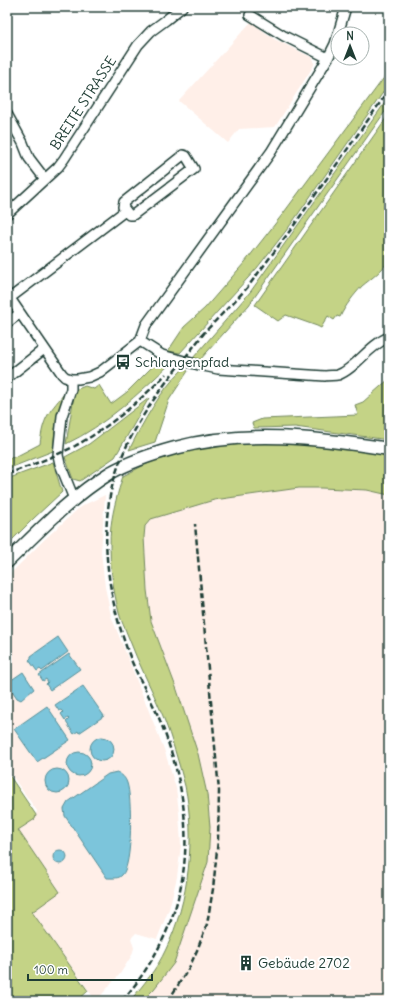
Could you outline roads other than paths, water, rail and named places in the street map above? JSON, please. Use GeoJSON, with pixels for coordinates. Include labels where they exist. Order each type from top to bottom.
{"type":"FeatureCollection","features":[{"type":"Feature","properties":{"kind":"main road"},"geometry":{"type":"LineString","coordinates":[[7,562],[74,498],[124,465],[161,451],[209,440],[252,436],[295,437],[348,442],[389,449]]}},
{"type":"Feature","properties":{"kind":"street","name":"BREITE STRASSE"},"geometry":{"type":"LineString","coordinates":[[7,214],[64,159],[138,45],[151,31],[182,7]]}},
{"type":"Feature","properties":{"kind":"street"},"geometry":{"type":"LineString","coordinates":[[125,211],[9,296],[44,349],[65,377],[78,380],[100,372],[140,341],[146,325],[271,152],[328,58],[335,44],[346,7]]}},
{"type":"Feature","properties":{"kind":"street"},"geometry":{"type":"LineString","coordinates":[[250,15],[284,36],[328,58]]}},
{"type":"Feature","properties":{"kind":"street"},"geometry":{"type":"LineString","coordinates":[[7,114],[23,143],[29,158],[45,179]]}},
{"type":"Feature","properties":{"kind":"street"},"geometry":{"type":"LineString","coordinates":[[183,155],[186,156],[194,169],[133,215],[129,215],[125,211],[123,207],[124,202],[180,157],[183,155]]}},
{"type":"Feature","properties":{"kind":"street"},"geometry":{"type":"LineString","coordinates":[[7,323],[20,313]]}},
{"type":"Feature","properties":{"kind":"street"},"geometry":{"type":"LineString","coordinates":[[140,341],[162,355],[218,369],[325,376],[338,375],[349,368],[378,343],[389,337]]}},
{"type":"Feature","properties":{"kind":"street"},"geometry":{"type":"LineString","coordinates":[[7,378],[44,349]]}},
{"type":"Feature","properties":{"kind":"street"},"geometry":{"type":"LineString","coordinates":[[71,379],[71,389],[62,416],[58,455],[60,464],[74,498]]}},
{"type":"Feature","properties":{"kind":"water"},"geometry":{"type":"Polygon","coordinates":[[[58,637],[68,652],[42,671],[40,669],[37,671],[29,660],[31,656],[58,637]]]}},
{"type":"Feature","properties":{"kind":"water"},"geometry":{"type":"Polygon","coordinates":[[[69,654],[80,669],[50,690],[46,684],[48,682],[46,679],[43,681],[39,675],[69,654]]]}},
{"type":"Feature","properties":{"kind":"water"},"geometry":{"type":"Polygon","coordinates":[[[23,672],[34,689],[21,700],[17,698],[7,683],[23,672]]]}},
{"type":"Feature","properties":{"kind":"water"},"geometry":{"type":"Polygon","coordinates":[[[83,686],[104,716],[79,733],[78,731],[74,734],[66,722],[69,719],[68,718],[65,720],[61,714],[63,712],[61,710],[59,711],[55,705],[83,686]]]}},
{"type":"Feature","properties":{"kind":"water"},"geometry":{"type":"Polygon","coordinates":[[[47,706],[70,740],[37,762],[14,729],[47,706]]]}},
{"type":"Feature","properties":{"kind":"water"},"geometry":{"type":"Polygon","coordinates":[[[102,737],[110,741],[114,749],[110,757],[102,761],[94,757],[90,749],[94,741],[102,737]]]}},
{"type":"Feature","properties":{"kind":"water"},"geometry":{"type":"Polygon","coordinates":[[[79,752],[87,756],[91,764],[87,772],[79,776],[71,772],[67,764],[71,756],[79,752]]]}},
{"type":"Feature","properties":{"kind":"water"},"geometry":{"type":"Polygon","coordinates":[[[57,769],[65,773],[69,781],[65,789],[57,793],[49,789],[45,781],[49,773],[57,769]]]}},
{"type":"Feature","properties":{"kind":"water"},"geometry":{"type":"Polygon","coordinates":[[[117,772],[125,779],[129,791],[131,816],[130,845],[126,869],[122,875],[117,878],[107,878],[65,816],[64,809],[68,802],[108,774],[117,772]]]}},
{"type":"Feature","properties":{"kind":"water"},"geometry":{"type":"Polygon","coordinates":[[[57,850],[63,850],[67,854],[67,860],[63,864],[57,864],[53,860],[53,854],[57,850]]]}},
{"type":"Feature","properties":{"kind":"railway"},"geometry":{"type":"LineString","coordinates":[[201,336],[247,288],[292,228],[389,90]]}},
{"type":"Feature","properties":{"kind":"railway"},"geometry":{"type":"LineString","coordinates":[[122,1001],[147,968],[165,935],[177,901],[184,866],[185,830],[181,794],[173,756],[159,718],[132,662],[118,621],[109,578],[106,534],[108,513],[111,491],[118,468],[126,447],[137,426],[162,387],[205,332]]}},
{"type":"Feature","properties":{"kind":"railway"},"geometry":{"type":"LineString","coordinates":[[7,474],[33,465],[87,439],[123,413],[166,374]]}},
{"type":"Feature","properties":{"kind":"railway"},"geometry":{"type":"LineString","coordinates":[[168,1001],[189,968],[207,924],[213,889],[218,840],[219,791],[195,524]]}},
{"type":"Feature","properties":{"kind":"place","name":"Schlangenpfad"},"geometry":{"type":"Point","coordinates":[123,362]}},
{"type":"Feature","properties":{"kind":"place","name":"Gebäude 2702"},"geometry":{"type":"Point","coordinates":[246,963]}}]}
